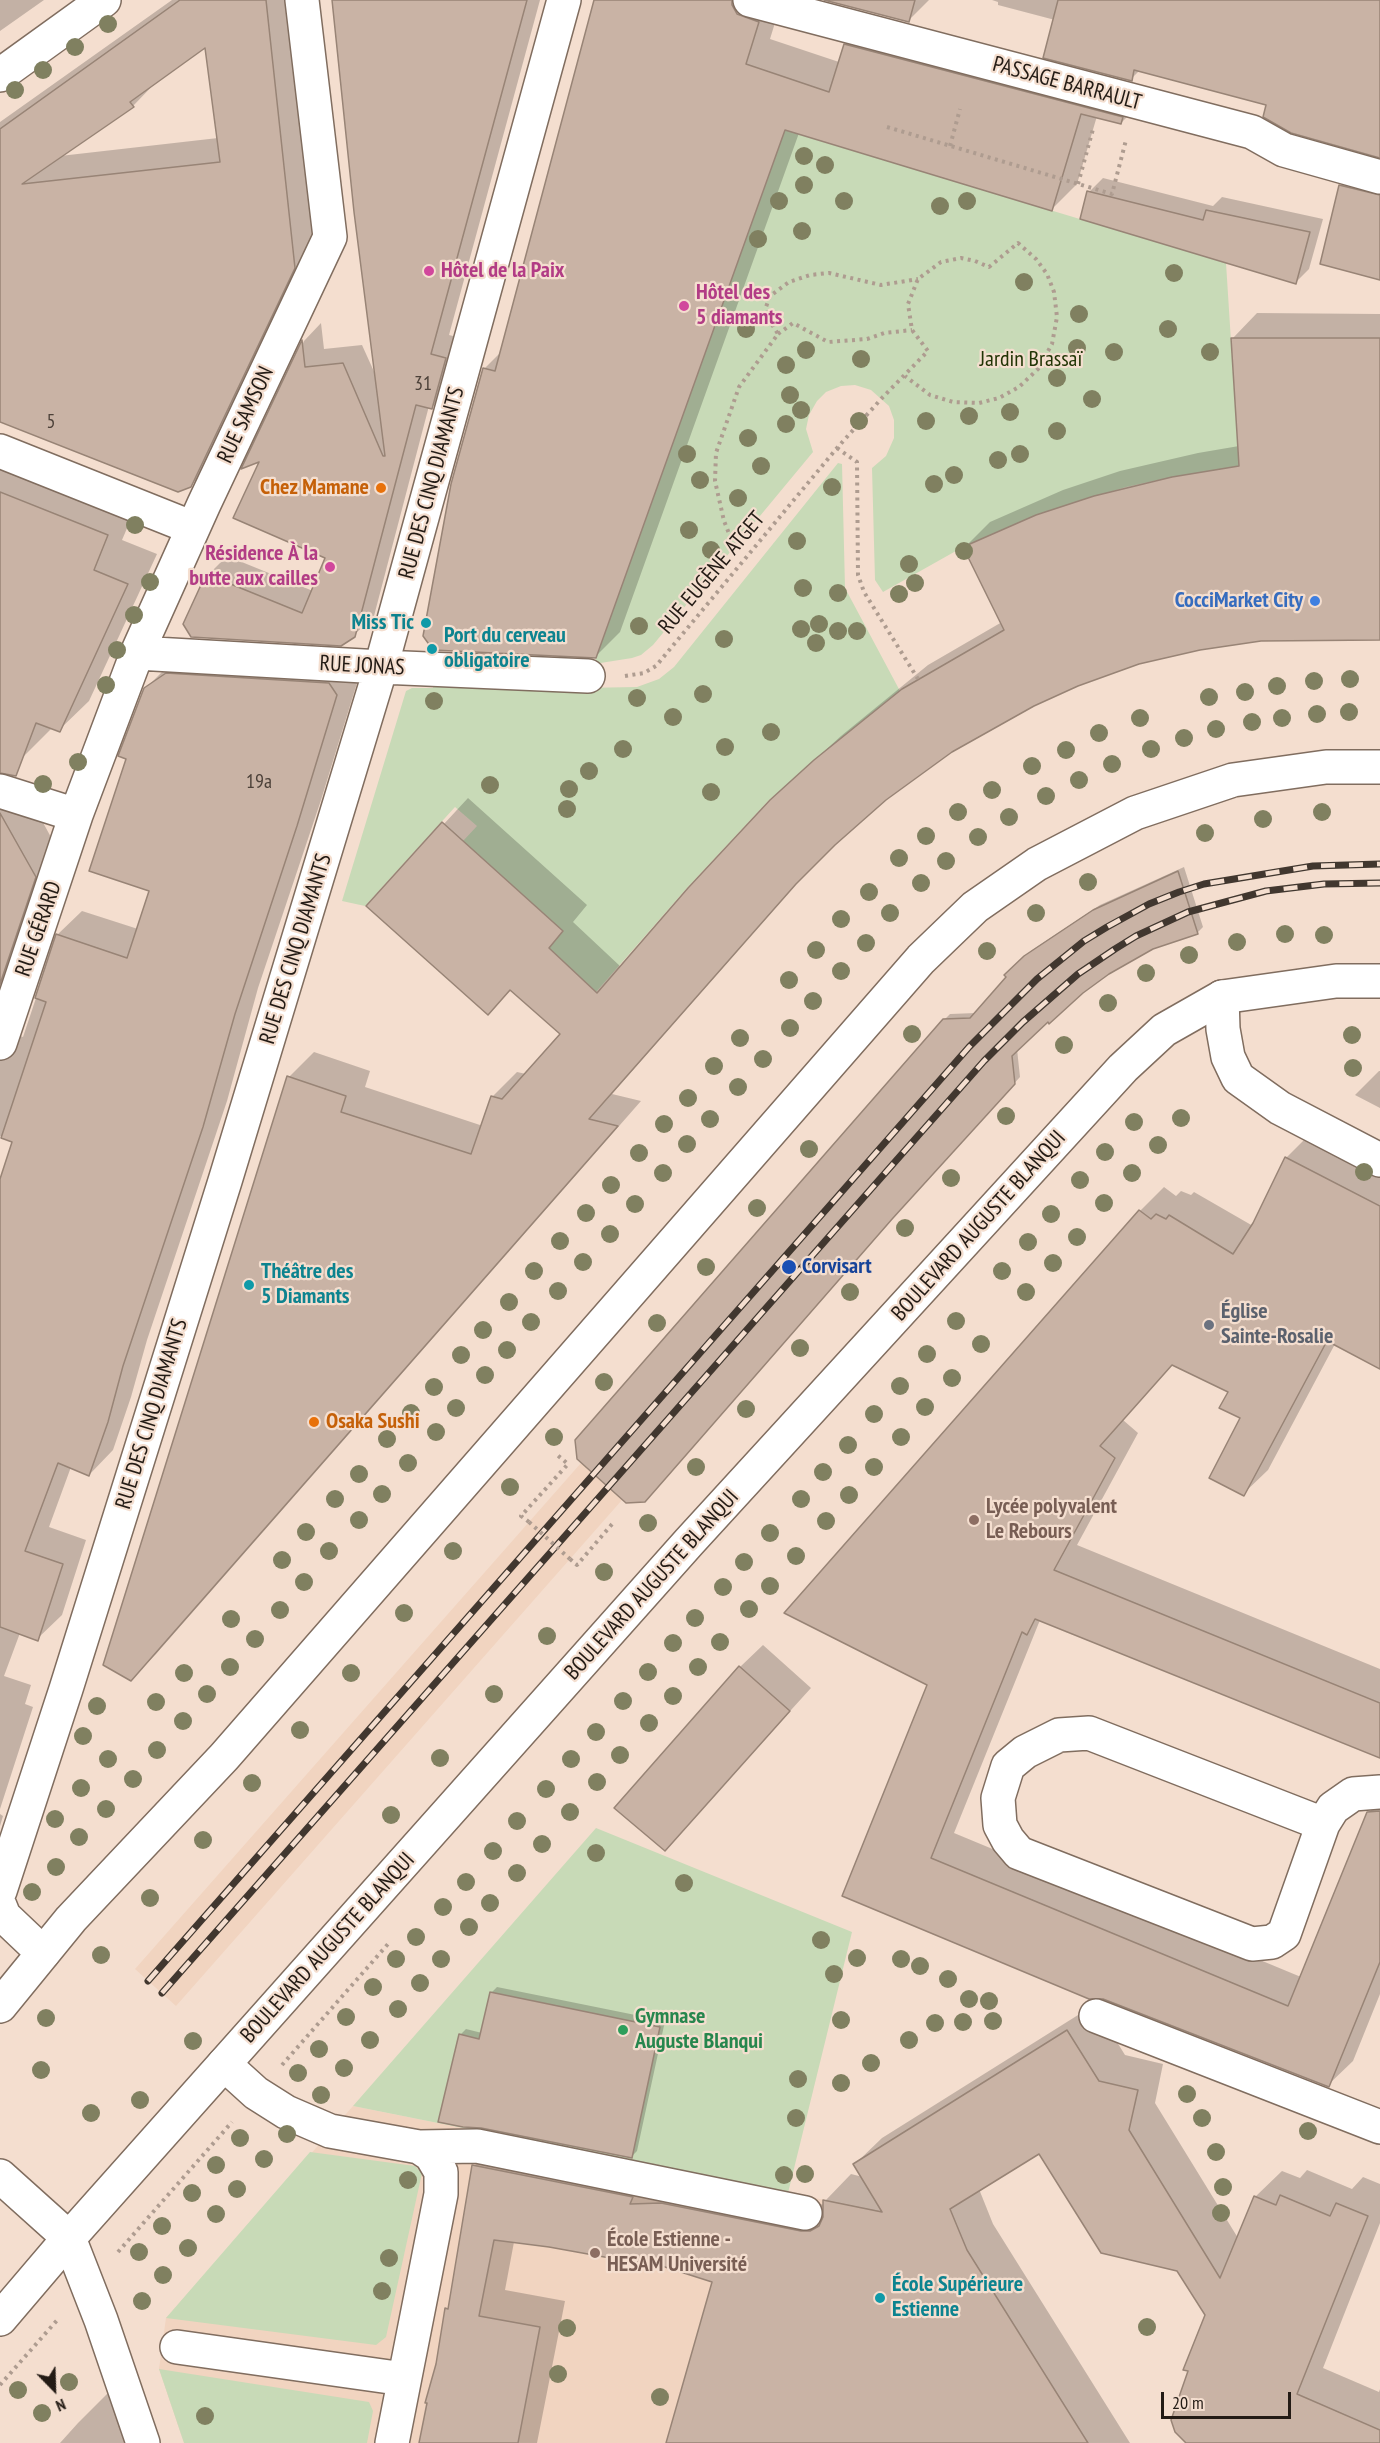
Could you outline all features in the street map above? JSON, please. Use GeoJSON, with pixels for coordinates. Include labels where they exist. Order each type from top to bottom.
{"type":"FeatureCollection","features":[{"type":"Feature","properties":{"kind":"street"},"geometry":{"type":"LineString","coordinates":[[0,75],[104,0]]}},
{"type":"Feature","properties":{"kind":"street","name":"RUE SAMSON"},"geometry":{"type":"LineString","coordinates":[[76,815],[137,653],[193,528],[330,237],[302,0]]}},
{"type":"Feature","properties":{"kind":"street","name":"RUE DES CINQ DIAMANTS"},"geometry":{"type":"LineString","coordinates":[[0,1891],[222,1193],[381,668],[564,0]]}},
{"type":"Feature","properties":{"kind":"street","name":"PASSAGE BARRAULT"},"geometry":{"type":"LineString","coordinates":[[750,0],[1252,132],[1284,150],[1380,177]]}},
{"type":"Feature","properties":{"kind":"street"},"geometry":{"type":"LineString","coordinates":[[0,451],[193,528]]}},
{"type":"Feature","properties":{"kind":"street","name":"RUE JONAS"},"geometry":{"type":"LineString","coordinates":[[137,653],[381,668],[588,675]]}},
{"type":"Feature","properties":{"kind":"street"},"geometry":{"type":"LineString","coordinates":[[0,2006],[71,1919],[224,1757],[921,959],[975,907],[1037,864],[1135,813],[1233,780],[1326,767],[1380,767]]}},
{"type":"Feature","properties":{"kind":"street"},"geometry":{"type":"LineString","coordinates":[[0,791],[76,815]]}},
{"type":"Feature","properties":{"kind":"street","name":"RUE GÉRARD"},"geometry":{"type":"LineString","coordinates":[[0,1043],[76,815]]}},
{"type":"Feature","properties":{"kind":"street","name":"BOULEVARD AUGUSTE BLANQUI"},"geometry":{"type":"LineString","coordinates":[[0,2319],[69,2238],[697,1533],[1123,1068],[1164,1030],[1222,997],[1336,981],[1380,981]]}},
{"type":"Feature","properties":{"kind":"street"},"geometry":{"type":"LineString","coordinates":[[1222,997],[1223,1029],[1228,1057],[1238,1078],[1280,1108],[1380,1160]]}},
{"type":"Feature","properties":{"kind":"street"},"geometry":{"type":"LineString","coordinates":[[1323,1824],[1089,1733],[1059,1734],[1025,1752],[1008,1766],[998,1798],[1000,1825],[1008,1840],[1019,1853],[1252,1944],[1272,1942],[1284,1935],[1323,1824],[1333,1808],[1353,1794],[1380,1792]]}},
{"type":"Feature","properties":{"kind":"street"},"geometry":{"type":"LineString","coordinates":[[0,1906],[4,1916],[43,1953]]}},
{"type":"Feature","properties":{"kind":"street"},"geometry":{"type":"LineString","coordinates":[[1096,2016],[1380,2127]]}},
{"type":"Feature","properties":{"kind":"street"},"geometry":{"type":"LineString","coordinates":[[224,2064],[256,2093],[286,2112],[330,2131],[418,2148],[477,2146],[805,2213]]}},
{"type":"Feature","properties":{"kind":"street"},"geometry":{"type":"LineString","coordinates":[[392,2443],[441,2194],[441,2172],[431,2155],[418,2148]]}},
{"type":"Feature","properties":{"kind":"street"},"geometry":{"type":"LineString","coordinates":[[0,2176],[69,2238],[101,2320],[143,2443]]}},
{"type":"Feature","properties":{"kind":"street"},"geometry":{"type":"LineString","coordinates":[[177,2347],[404,2379]]}},
{"type":"Feature","properties":{"kind":"path"},"geometry":{"type":"LineString","coordinates":[[887,127],[1112,194],[1136,102]]}},
{"type":"Feature","properties":{"kind":"path"},"geometry":{"type":"LineString","coordinates":[[950,146],[960,109]]}},
{"type":"Feature","properties":{"kind":"path"},"geometry":{"type":"LineString","coordinates":[[1078,184],[1094,126]]}},
{"type":"Feature","properties":{"kind":"path"},"geometry":{"type":"LineString","coordinates":[[778,334],[768,318],[766,307],[770,296],[789,282],[810,275],[830,273],[881,285],[918,279],[940,262],[961,258],[989,267],[1018,243],[1036,259],[1047,274],[1054,292],[1057,317],[1052,344],[1038,369],[1019,387],[999,398],[979,403],[953,402],[930,395],[904,376]]}},
{"type":"Feature","properties":{"kind":"path"},"geometry":{"type":"LineString","coordinates":[[734,546],[724,520],[715,482],[716,453],[739,387],[778,334],[793,323],[828,342],[867,339],[884,333],[912,330],[908,303],[918,279]]}},
{"type":"Feature","properties":{"kind":"path","name":"RUE EUGÈNE ATGET"},"geometry":{"type":"LineString","coordinates":[[588,675],[631,676],[656,666],[837,448],[928,351],[912,330]]}},
{"type":"Feature","properties":{"kind":"path"},"geometry":{"type":"LineString","coordinates":[[837,448],[857,462],[858,575],[864,592],[918,679]]}},
{"type":"Feature","properties":{"kind":"path"},"geometry":{"type":"LineString","coordinates":[[555,1453],[568,1464],[521,1516],[576,1565],[613,1523]]}},
{"type":"Feature","properties":{"kind":"path"},"geometry":{"type":"LineString","coordinates":[[118,2252],[239,2114]]}},
{"type":"Feature","properties":{"kind":"path"},"geometry":{"type":"LineString","coordinates":[[0,2385],[19,2364]]}},
{"type":"Feature","properties":{"kind":"shaded area"},"geometry":{"type":"Polygon","coordinates":[[[581,1463],[622,1500],[176,2006],[135,1969],[581,1463]]]}},
{"type":"Feature","properties":{"kind":"shaded area","name":"École Estienne - HESAM Université"},"geometry":{"type":"Polygon","coordinates":[[[353,2106],[920,2219],[1087,2443],[184,2443],[159,2369],[166,2318],[353,2106]]]}},
{"type":"Feature","properties":{"kind":"green space","name":"Jardin Brassaï"},"geometry":{"type":"Polygon","coordinates":[[[784,130],[1226,263],[1239,467],[1172,477],[1126,487],[1036,515],[963,547],[883,592],[875,580],[872,468],[886,456],[894,438],[894,420],[889,406],[871,390],[855,385],[841,386],[826,392],[817,401],[809,415],[806,429],[813,452],[653,645],[641,655],[632,658],[594,664],[784,130]]]}},
{"type":"Feature","properties":{"kind":"green space"},"geometry":{"type":"Polygon","coordinates":[[[838,463],[842,464],[845,588],[900,691],[769,800],[687,888],[596,992],[549,948],[563,931],[463,841],[477,826],[455,807],[365,906],[342,901],[406,691],[412,688],[433,688],[433,681],[582,688],[637,687],[659,679],[674,667],[838,463]]]}},
{"type":"Feature","properties":{"kind":"green space","name":"Gymnase Auguste Blanqui"},"geometry":{"type":"Polygon","coordinates":[[[596,1828],[852,1932],[788,2193],[353,2106],[596,1828]]]}},
{"type":"Feature","properties":{"kind":"green space"},"geometry":{"type":"Polygon","coordinates":[[[310,2152],[415,2166],[422,2173],[386,2337],[376,2345],[166,2318],[310,2152]]]}},
{"type":"Feature","properties":{"kind":"green space"},"geometry":{"type":"Polygon","coordinates":[[[159,2369],[369,2402],[373,2411],[367,2443],[184,2443],[159,2369]]]}},
{"type":"Feature","properties":{"kind":"building"},"geometry":{"type":"Polygon","coordinates":[[[180,0],[266,0],[295,268],[191,487],[178,492],[0,422],[0,129],[180,0]],[[205,48],[130,102],[134,107],[22,184],[220,162],[205,48]]]}},
{"type":"Feature","properties":{"kind":"building"},"geometry":{"type":"Polygon","coordinates":[[[332,0],[527,0],[431,354],[446,358],[432,409],[416,405],[355,637],[341,646],[191,637],[183,624],[206,574],[302,613],[325,558],[233,518],[259,462],[241,469],[302,340],[305,367],[343,363],[383,456],[385,456],[354,212],[332,0]]]}},
{"type":"Feature","properties":{"kind":"building"},"geometry":{"type":"Polygon","coordinates":[[[594,0],[732,0],[737,14],[759,22],[746,64],[829,92],[844,44],[1123,117],[1121,124],[1081,114],[1052,211],[785,130],[596,658],[433,650],[423,636],[451,484],[483,368],[495,371],[594,0]]]}},
{"type":"Feature","properties":{"kind":"building"},"geometry":{"type":"Polygon","coordinates":[[[824,0],[915,0],[909,22],[824,0]]]}},
{"type":"Feature","properties":{"kind":"building"},"geometry":{"type":"Polygon","coordinates":[[[1058,0],[1380,0],[1380,158],[1291,133],[1263,117],[1266,105],[1134,70],[1132,81],[1043,58],[1058,0]]]}},
{"type":"Feature","properties":{"kind":"building"},"geometry":{"type":"Polygon","coordinates":[[[1339,185],[1380,195],[1380,280],[1320,264],[1339,185]]]}},
{"type":"Feature","properties":{"kind":"building"},"geometry":{"type":"Polygon","coordinates":[[[1087,191],[1203,220],[1206,210],[1310,232],[1296,284],[1080,219],[1087,191]]]}},
{"type":"Feature","properties":{"kind":"building"},"geometry":{"type":"Polygon","coordinates":[[[1231,338],[1380,338],[1380,640],[1261,641],[1200,650],[1139,664],[1078,686],[1034,706],[952,752],[886,800],[835,845],[796,884],[589,1119],[618,1126],[131,1681],[103,1665],[287,1076],[346,1096],[341,1112],[471,1154],[491,1096],[502,1099],[560,1034],[510,990],[488,1015],[366,906],[442,822],[563,931],[549,948],[597,993],[688,888],[770,800],[814,760],[902,689],[1004,630],[963,547],[1036,515],[1094,496],[1172,477],[1239,466],[1231,338]]]}},
{"type":"Feature","properties":{"kind":"building"},"geometry":{"type":"Polygon","coordinates":[[[0,492],[108,535],[94,570],[128,584],[60,732],[36,723],[16,776],[0,773],[0,492]]]}},
{"type":"Feature","properties":{"kind":"building"},"geometry":{"type":"Polygon","coordinates":[[[166,673],[329,683],[337,695],[235,1014],[203,1127],[123,1366],[108,1422],[89,1476],[58,1463],[25,1551],[63,1564],[38,1641],[0,1627],[0,1179],[12,1142],[1,1138],[46,1002],[35,998],[56,934],[127,958],[149,891],[89,871],[126,759],[118,756],[144,688],[166,673]]]}},
{"type":"Feature","properties":{"kind":"building"},"geometry":{"type":"Polygon","coordinates":[[[0,813],[36,877],[0,984],[0,813]]]}},
{"type":"Feature","properties":{"kind":"building"},"geometry":{"type":"Polygon","coordinates":[[[1178,871],[1198,934],[1153,949],[1109,974],[1083,993],[1049,1024],[1048,1022],[1012,1056],[1015,1084],[893,1218],[645,1502],[626,1503],[577,1459],[575,1440],[943,1019],[970,1018],[1006,977],[1004,975],[1024,956],[1093,910],[1178,871]]]}},
{"type":"Feature","properties":{"kind":"building"},"geometry":{"type":"Polygon","coordinates":[[[1285,1157],[1380,1206],[1380,1369],[1327,1341],[1244,1496],[1209,1478],[1240,1418],[1219,1408],[1228,1392],[1172,1365],[1100,1446],[1115,1458],[1054,1570],[1380,1703],[1380,1758],[1035,1619],[1027,1635],[1022,1632],[931,1858],[1288,2006],[1367,1812],[1380,1811],[1380,1962],[1329,2087],[1103,1999],[1089,1999],[842,1896],[927,1685],[784,1613],[1139,1210],[1151,1219],[1156,1214],[1166,1219],[1169,1215],[1233,1254],[1253,1223],[1285,1157]]]}},
{"type":"Feature","properties":{"kind":"building"},"geometry":{"type":"Polygon","coordinates":[[[739,1666],[790,1711],[665,1851],[614,1808],[739,1666]]]}},
{"type":"Feature","properties":{"kind":"building"},"geometry":{"type":"Polygon","coordinates":[[[490,1992],[660,2027],[632,2158],[481,2128],[438,2122],[459,2034],[479,2039],[490,1992]]]}},
{"type":"Feature","properties":{"kind":"building"},"geometry":{"type":"Polygon","coordinates":[[[1067,2030],[1099,2081],[1138,2090],[1129,2130],[1220,2278],[1254,2196],[1276,2205],[1280,2195],[1330,2216],[1336,2203],[1368,2216],[1297,2394],[1380,2430],[1380,2443],[1186,2443],[1175,2432],[1171,2420],[1188,2371],[1183,2370],[1205,2315],[1177,2271],[1101,2253],[1039,2154],[950,2209],[967,2250],[1088,2443],[666,2443],[712,2282],[643,2260],[643,2263],[494,2240],[479,2316],[540,2327],[518,2443],[419,2443],[445,2308],[448,2309],[472,2165],[633,2197],[630,2204],[661,2203],[810,2231],[819,2226],[823,2217],[823,2200],[882,2212],[853,2164],[1067,2030]]]}},
{"type":"Feature","properties":{"kind":"railway"},"geometry":{"type":"LineString","coordinates":[[148,1981],[969,1047],[1037,979],[1084,941],[1149,904],[1179,892],[1204,884],[1313,866],[1380,864]]}},
{"type":"Feature","properties":{"kind":"railway"},"geometry":{"type":"LineString","coordinates":[[162,1993],[984,1061],[1023,1022],[1078,974],[1115,949],[1136,936],[1188,912],[1266,891],[1324,884],[1380,883]]}},
{"type":"Feature","properties":{"kind":"place","name":"Hôtel de la Paix"},"geometry":{"type":"Point","coordinates":[429,271]}},
{"type":"Feature","properties":{"kind":"place","name":"Hôtel des 5 diamants"},"geometry":{"type":"Point","coordinates":[684,306]}},
{"type":"Feature","properties":{"kind":"place","name":"Chez Mamane"},"geometry":{"type":"Point","coordinates":[381,488]}},
{"type":"Feature","properties":{"kind":"place","name":"Résidence À la butte aux cailles"},"geometry":{"type":"Point","coordinates":[330,567]}},
{"type":"Feature","properties":{"kind":"place","name":"CocciMarket City"},"geometry":{"type":"Point","coordinates":[1315,601]}},
{"type":"Feature","properties":{"kind":"place","name":"Miss Tic"},"geometry":{"type":"Point","coordinates":[426,623]}},
{"type":"Feature","properties":{"kind":"place","name":"Port du cerveau obligatoire"},"geometry":{"type":"Point","coordinates":[432,649]}},
{"type":"Feature","properties":{"kind":"place","name":"Corvisart"},"geometry":{"type":"Point","coordinates":[789,1267]}},
{"type":"Feature","properties":{"kind":"place","name":"Théâtre des 5 Diamants"},"geometry":{"type":"Point","coordinates":[249,1285]}},
{"type":"Feature","properties":{"kind":"place","name":"Église Sainte-Rosalie"},"geometry":{"type":"Point","coordinates":[1209,1325]}},
{"type":"Feature","properties":{"kind":"place","name":"Osaka Sushi"},"geometry":{"type":"Point","coordinates":[314,1422]}},
{"type":"Feature","properties":{"kind":"place","name":"Lycée polyvalent Le Rebours"},"geometry":{"type":"Point","coordinates":[974,1520]}},
{"type":"Feature","properties":{"kind":"place","name":"Gymnase Auguste Blanqui"},"geometry":{"type":"Point","coordinates":[623,2030]}},
{"type":"Feature","properties":{"kind":"place","name":"École Estienne - HESAM Université"},"geometry":{"type":"Point","coordinates":[595,2253]}},
{"type":"Feature","properties":{"kind":"place","name":"École Supérieure Estienne"},"geometry":{"type":"Point","coordinates":[880,2298]}}]}
